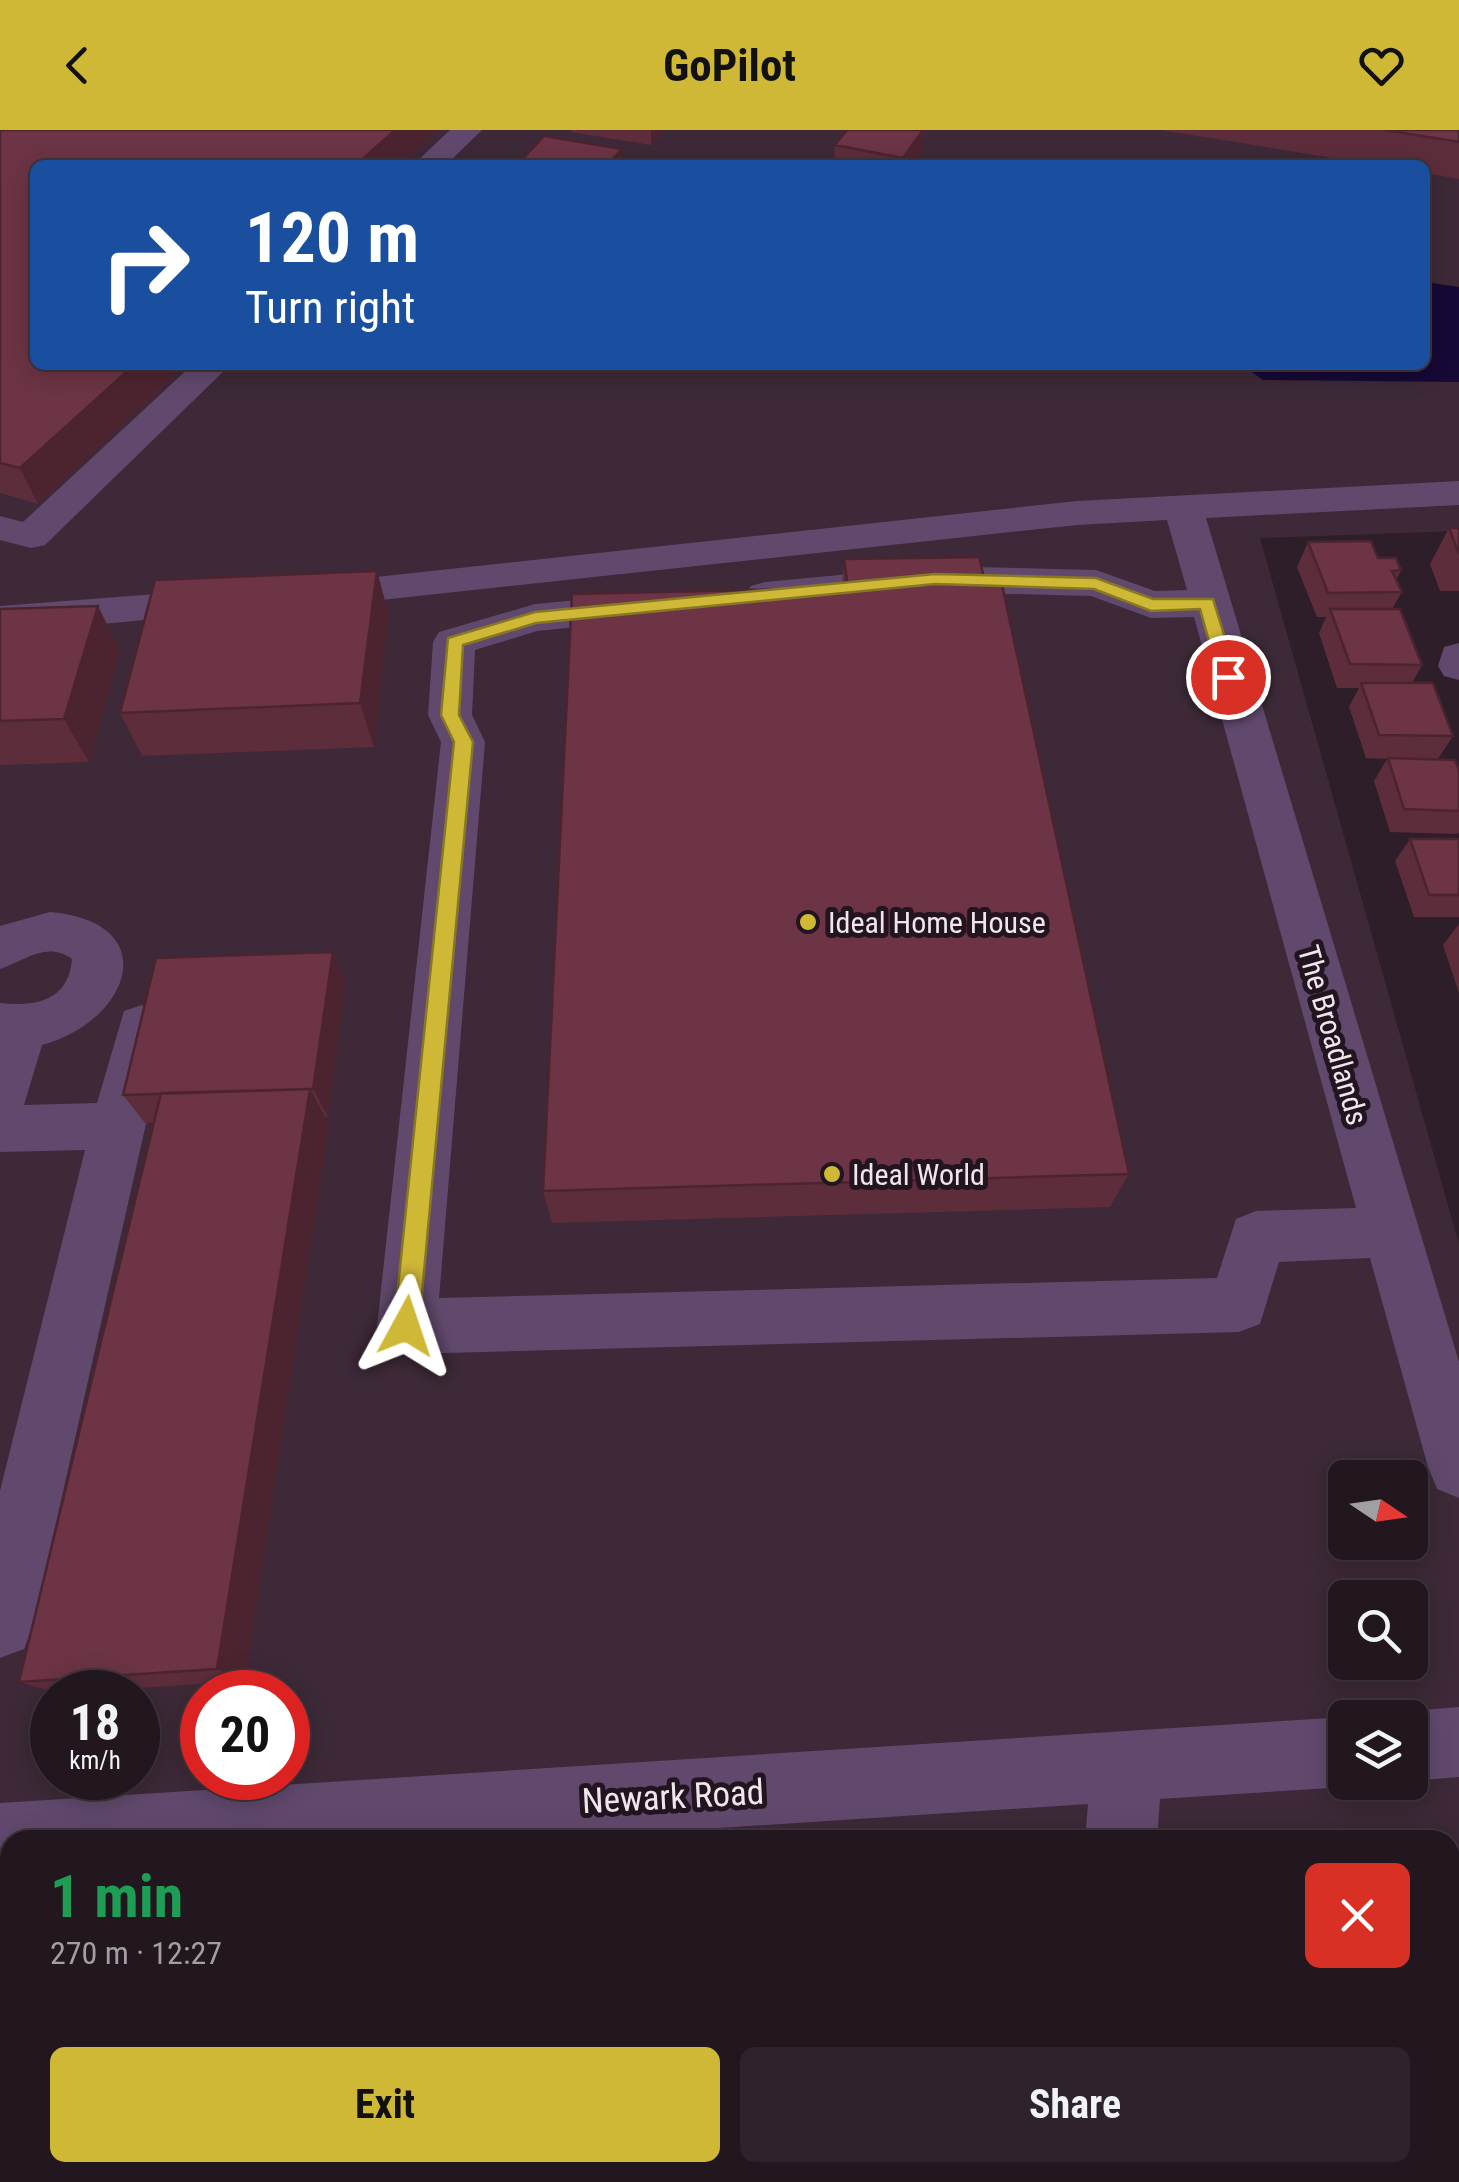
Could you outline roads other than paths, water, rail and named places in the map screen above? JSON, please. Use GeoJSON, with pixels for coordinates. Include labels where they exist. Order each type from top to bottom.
{"type":"FeatureCollection","features":[{"type":"Feature","properties":{"kind":"street"},"geometry":{"type":"LineString","coordinates":[[434,160],[467,130]]}},
{"type":"Feature","properties":{"kind":"street"},"geometry":{"type":"LineString","coordinates":[[12,577],[207,370]]}},
{"type":"Feature","properties":{"kind":"street"},"geometry":{"type":"LineString","coordinates":[[12,577],[378,588],[1077,514],[1459,494]]}},
{"type":"Feature","properties":{"kind":"street","name":"The Broadlands"},"geometry":{"type":"LineString","coordinates":[[1183,507],[1206,603],[1459,1467]]}},
{"type":"Feature","properties":{"kind":"street"},"geometry":{"type":"LineString","coordinates":[[1206,603],[1151,605],[1096,584],[935,579],[535,618],[454,642],[450,715],[464,742],[406,1326],[1239,1305],[1256,1237],[1391,1232]]}},
{"type":"Feature","properties":{"kind":"street"},"geometry":{"type":"LineString","coordinates":[[1459,657],[1456,656],[1459,666]]}},
{"type":"Feature","properties":{"kind":"street"},"geometry":{"type":"LineString","coordinates":[[0,949],[20,937],[52,930],[80,935],[98,952],[99,976],[84,1002],[56,1021],[11,1026],[0,1100]]}},
{"type":"Feature","properties":{"kind":"street"},"geometry":{"type":"LineString","coordinates":[[0,1624],[18,1462],[119,1126],[146,1008]]}},
{"type":"Feature","properties":{"kind":"street"},"geometry":{"type":"LineString","coordinates":[[0,1129],[119,1126]]}},
{"type":"Feature","properties":{"kind":"street"},"geometry":{"type":"LineString","coordinates":[[1428,1745],[1459,1742]]}},
{"type":"Feature","properties":{"kind":"street","name":"Newark Road"},"geometry":{"type":"LineString","coordinates":[[165,1830],[1328,1753]]}},
{"type":"Feature","properties":{"kind":"street"},"geometry":{"type":"LineString","coordinates":[[1122,1830],[1126,1769]]}},
{"type":"Feature","properties":{"kind":"place","name":"Ideal Home House"},"geometry":{"type":"Point","coordinates":[808,922]}},
{"type":"Feature","properties":{"kind":"place","name":"Ideal World"},"geometry":{"type":"Point","coordinates":[832,1174]}}]}
